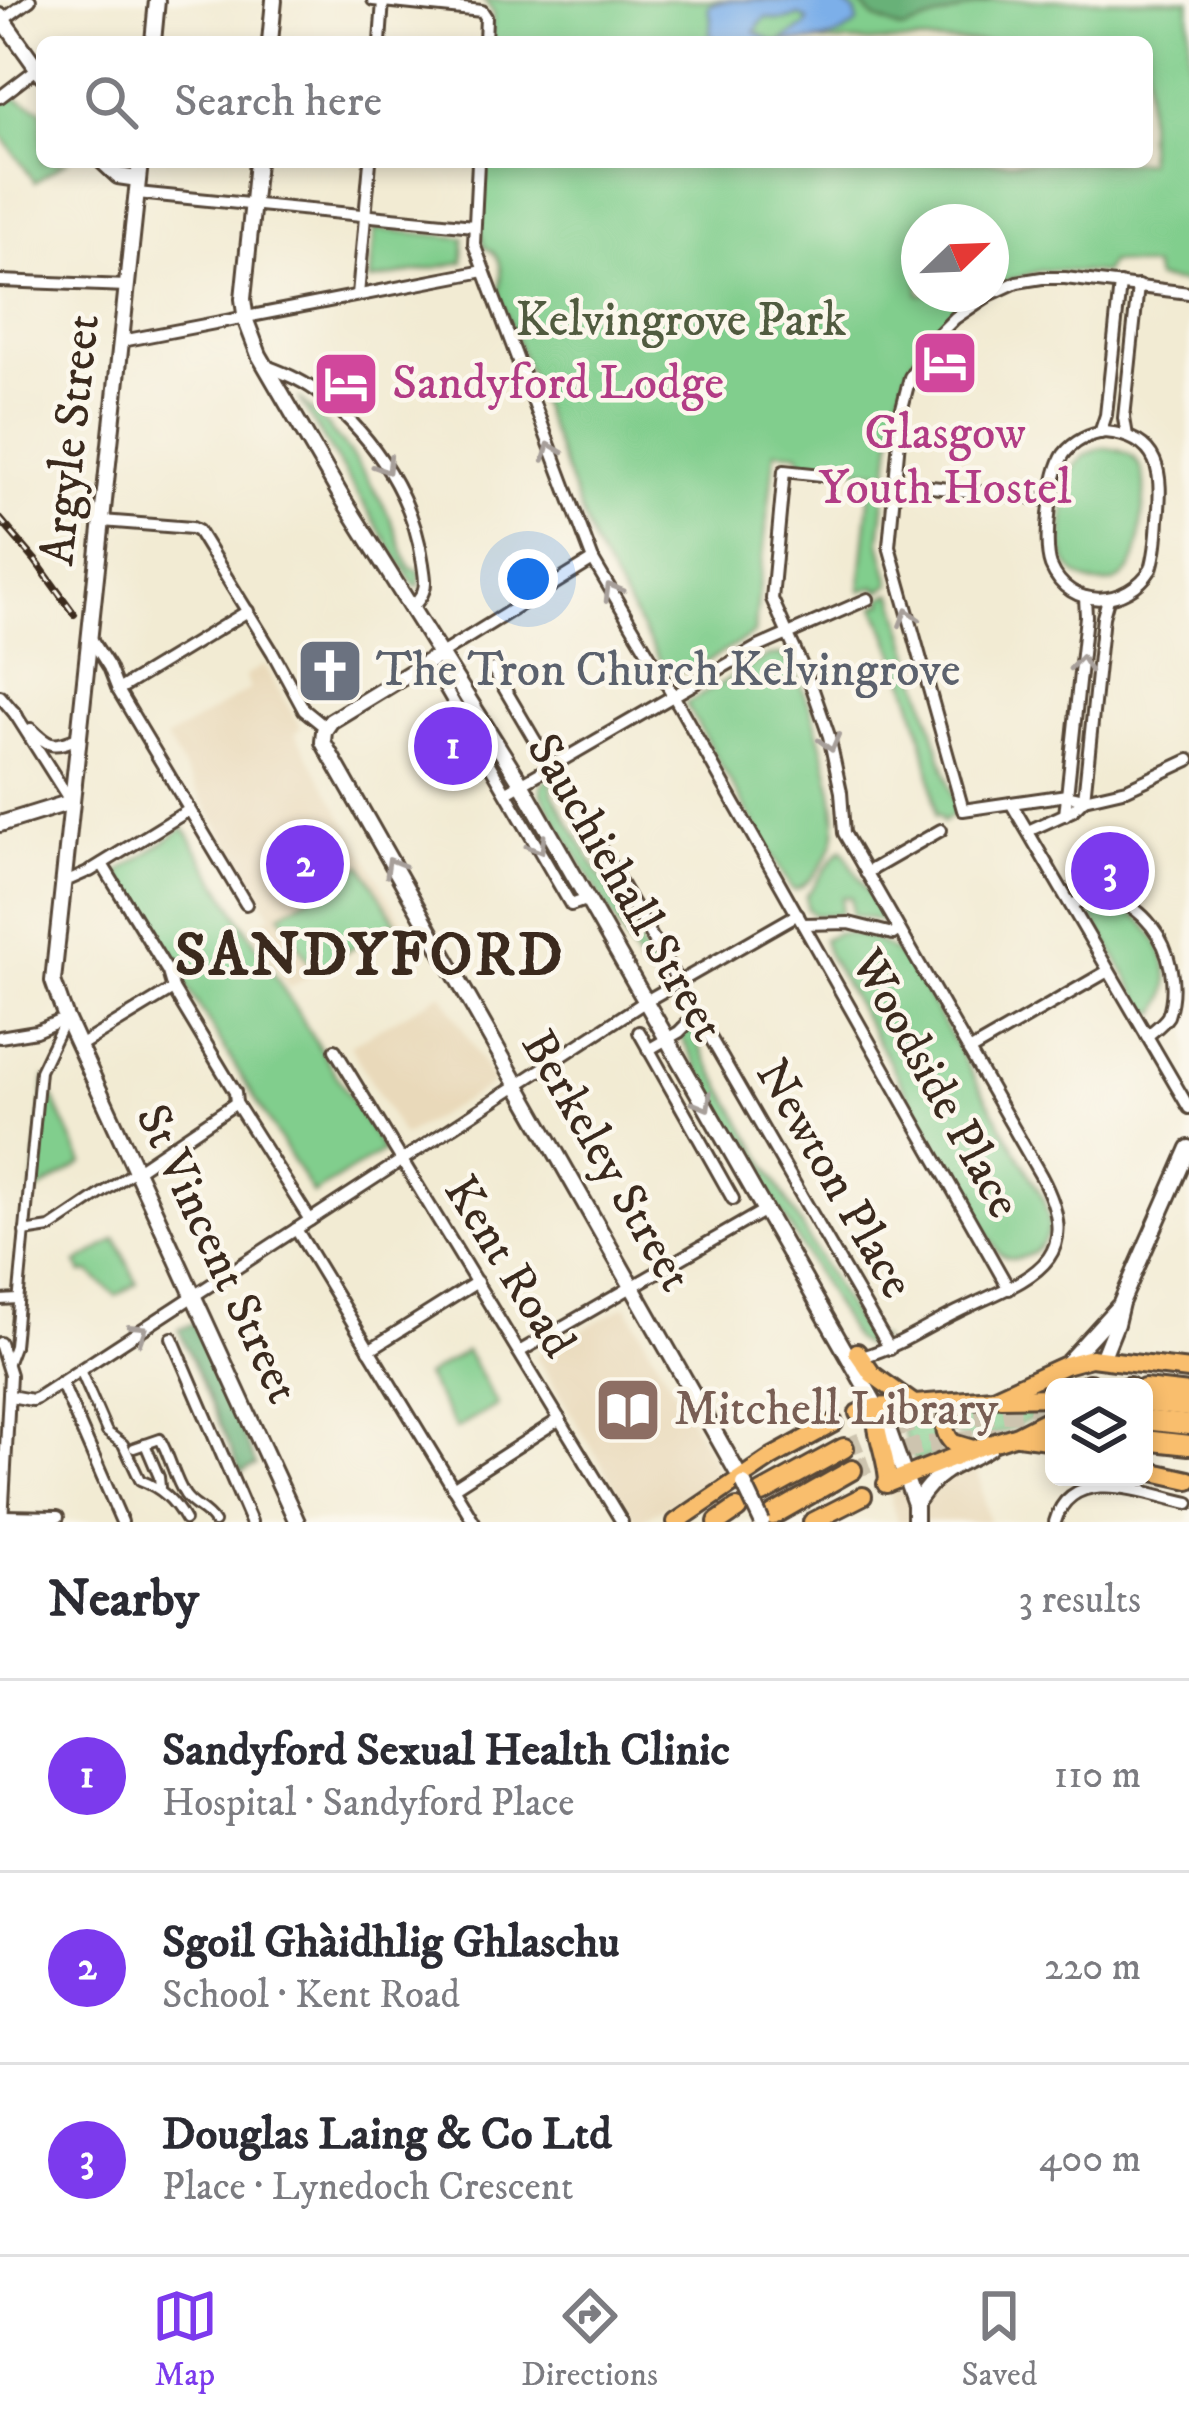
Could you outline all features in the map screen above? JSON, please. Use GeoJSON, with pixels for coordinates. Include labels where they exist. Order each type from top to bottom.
{"type":"FeatureCollection","features":[{"type":"Feature","properties":{"kind":"highway"},"geometry":{"type":"LineString","coordinates":[[1153,1390],[1189,1394]]}},
{"type":"Feature","properties":{"kind":"highway"},"geometry":{"type":"LineString","coordinates":[[1153,1403],[1189,1407]]}},
{"type":"Feature","properties":{"kind":"highway"},"geometry":{"type":"LineString","coordinates":[[1153,1421],[1189,1425]]}},
{"type":"Feature","properties":{"kind":"highway"},"geometry":{"type":"LineString","coordinates":[[1153,1441],[1184,1445]]}},
{"type":"Feature","properties":{"kind":"highway"},"geometry":{"type":"LineString","coordinates":[[749,1486],[844,1448]]}},
{"type":"Feature","properties":{"kind":"highway"},"geometry":{"type":"LineString","coordinates":[[768,1518],[853,1470]]}},
{"type":"Feature","properties":{"kind":"highway"},"geometry":{"type":"LineString","coordinates":[[718,1522],[737,1509]]}},
{"type":"Feature","properties":{"kind":"main road"},"geometry":{"type":"LineString","coordinates":[[857,1352],[872,1373],[914,1404]]}},
{"type":"Feature","properties":{"kind":"main road"},"geometry":{"type":"LineString","coordinates":[[993,1398],[1084,1359],[1189,1370]]}},
{"type":"Feature","properties":{"kind":"main road"},"geometry":{"type":"LineString","coordinates":[[1091,1378],[1102,1359]]}},
{"type":"Feature","properties":{"kind":"main road"},"geometry":{"type":"LineString","coordinates":[[867,1410],[1045,1397]]}},
{"type":"Feature","properties":{"kind":"main road"},"geometry":{"type":"LineString","coordinates":[[963,1401],[946,1419],[945,1430],[953,1443],[974,1449]]}},
{"type":"Feature","properties":{"kind":"main road"},"geometry":{"type":"LineString","coordinates":[[867,1410],[875,1420],[887,1464],[887,1484],[1017,1436],[1045,1421]]}},
{"type":"Feature","properties":{"kind":"main road"},"geometry":{"type":"LineString","coordinates":[[676,1522],[749,1486],[772,1456],[834,1423]]}},
{"type":"Feature","properties":{"kind":"main road"},"geometry":{"type":"LineString","coordinates":[[1017,1436],[1045,1440]]}},
{"type":"Feature","properties":{"kind":"main road"},"geometry":{"type":"LineString","coordinates":[[1153,1472],[1189,1480]]}},
{"type":"Feature","properties":{"kind":"main road"},"geometry":{"type":"LineString","coordinates":[[812,1522],[863,1496]]}},
{"type":"Feature","properties":{"kind":"street"},"geometry":{"type":"LineString","coordinates":[[30,0],[2,18],[36,66]]}},
{"type":"Feature","properties":{"kind":"street"},"geometry":{"type":"LineString","coordinates":[[153,36],[157,0]]}},
{"type":"Feature","properties":{"kind":"street"},"geometry":{"type":"LineString","coordinates":[[271,36],[274,0]]}},
{"type":"Feature","properties":{"kind":"street"},"geometry":{"type":"LineString","coordinates":[[373,0],[478,10],[485,14],[485,36]]}},
{"type":"Feature","properties":{"kind":"street"},"geometry":{"type":"LineString","coordinates":[[380,36],[383,1]]}},
{"type":"Feature","properties":{"kind":"street"},"geometry":{"type":"LineString","coordinates":[[0,97],[36,74]]}},
{"type":"Feature","properties":{"kind":"street"},"geometry":{"type":"LineString","coordinates":[[109,168],[138,186],[474,226]]}},
{"type":"Feature","properties":{"kind":"street","name":"Argyle Street"},"geometry":{"type":"LineString","coordinates":[[66,1018],[53,981],[78,738],[94,680],[88,634],[140,168]]}},
{"type":"Feature","properties":{"kind":"street","name":"Sauchiehall Street"},"geometry":{"type":"LineString","coordinates":[[256,168],[243,299],[245,318],[266,366],[588,899],[782,1239],[867,1410],[885,1421],[915,1504],[914,1522]]}},
{"type":"Feature","properties":{"kind":"street"},"geometry":{"type":"LineString","coordinates":[[358,296],[369,168]]}},
{"type":"Feature","properties":{"kind":"street","name":"Woodside Place"},"geometry":{"type":"LineString","coordinates":[[478,168],[474,244],[593,560],[1009,1289]]}},
{"type":"Feature","properties":{"kind":"street"},"geometry":{"type":"LineString","coordinates":[[122,341],[484,271]]}},
{"type":"Feature","properties":{"kind":"street"},"geometry":{"type":"LineString","coordinates":[[1084,799],[1067,795],[963,810],[890,555],[906,386],[926,350],[955,318],[991,294],[1028,280],[1065,278],[1189,293]]}},
{"type":"Feature","properties":{"kind":"street"},"geometry":{"type":"LineString","coordinates":[[0,281],[127,286]]}},
{"type":"Feature","properties":{"kind":"street"},"geometry":{"type":"LineString","coordinates":[[1100,433],[1120,284]]}},
{"type":"Feature","properties":{"kind":"street"},"geometry":{"type":"LineString","coordinates":[[1126,436],[1138,286]]}},
{"type":"Feature","properties":{"kind":"street"},"geometry":{"type":"LineString","coordinates":[[266,366],[307,384],[334,405],[369,442],[392,477],[412,520],[423,562],[424,591],[412,608]]}},
{"type":"Feature","properties":{"kind":"street"},"geometry":{"type":"LineString","coordinates":[[1100,433],[1126,436],[1146,448],[1160,473],[1155,553],[1145,578],[1125,594],[1108,599],[1085,597],[1063,583],[1050,564],[1048,544],[1057,470],[1064,454],[1075,443],[1100,433]]}},
{"type":"Feature","properties":{"kind":"street"},"geometry":{"type":"LineString","coordinates":[[782,1239],[803,1258],[857,1352],[866,1356],[890,1349],[1038,1271],[1058,1234],[1058,1214],[1041,1176],[844,833],[829,736],[772,599],[784,471],[831,476]]}},
{"type":"Feature","properties":{"kind":"street"},"geometry":{"type":"LineString","coordinates":[[894,483],[1052,500]]}},
{"type":"Feature","properties":{"kind":"street","name":"Berkeley Street"},"geometry":{"type":"LineString","coordinates":[[102,521],[198,531],[304,710],[325,727],[324,745],[768,1518]]}},
{"type":"Feature","properties":{"kind":"street"},"geometry":{"type":"LineString","coordinates":[[325,727],[593,560]]}},
{"type":"Feature","properties":{"kind":"street"},"geometry":{"type":"LineString","coordinates":[[1064,815],[1085,597]]}},
{"type":"Feature","properties":{"kind":"street"},"geometry":{"type":"LineString","coordinates":[[507,792],[756,648],[868,599]]}},
{"type":"Feature","properties":{"kind":"street"},"geometry":{"type":"LineString","coordinates":[[1084,799],[1102,617],[1108,599]]}},
{"type":"Feature","properties":{"kind":"street"},"geometry":{"type":"LineString","coordinates":[[118,690],[248,611]]}},
{"type":"Feature","properties":{"kind":"street"},"geometry":{"type":"LineString","coordinates":[[88,634],[246,904]]}},
{"type":"Feature","properties":{"kind":"street"},"geometry":{"type":"LineString","coordinates":[[493,669],[678,982]]}},
{"type":"Feature","properties":{"kind":"street"},"geometry":{"type":"LineString","coordinates":[[457,679],[443,686],[572,905],[588,899]]}},
{"type":"Feature","properties":{"kind":"street"},"geometry":{"type":"LineString","coordinates":[[94,680],[118,690]]}},
{"type":"Feature","properties":{"kind":"street"},"geometry":{"type":"LineString","coordinates":[[0,696],[49,745],[78,738]]}},
{"type":"Feature","properties":{"kind":"street"},"geometry":{"type":"LineString","coordinates":[[0,824],[70,802],[14,712]]}},
{"type":"Feature","properties":{"kind":"street"},"geometry":{"type":"LineString","coordinates":[[1076,715],[1092,717]]}},
{"type":"Feature","properties":{"kind":"street"},"geometry":{"type":"LineString","coordinates":[[1028,831],[1064,815],[1084,799],[1127,789],[1189,760]]}},
{"type":"Feature","properties":{"kind":"street"},"geometry":{"type":"LineString","coordinates":[[1011,803],[1189,1108]]}},
{"type":"Feature","properties":{"kind":"street"},"geometry":{"type":"LineString","coordinates":[[62,884],[189,810]]}},
{"type":"Feature","properties":{"kind":"street"},"geometry":{"type":"LineString","coordinates":[[866,873],[941,830]]}},
{"type":"Feature","properties":{"kind":"street"},"geometry":{"type":"LineString","coordinates":[[102,864],[168,972],[173,989],[235,1092],[236,1103],[310,1220]]}},
{"type":"Feature","properties":{"kind":"street"},"geometry":{"type":"LineString","coordinates":[[1071,905],[1091,897],[1124,901],[1148,914],[1166,937],[1176,965],[1175,998],[1167,1016],[1147,1036]]}},
{"type":"Feature","properties":{"kind":"street"},"geometry":{"type":"LineString","coordinates":[[10,1396],[32,1400],[62,1382],[678,982],[801,919],[849,923],[893,934],[899,931]]}},
{"type":"Feature","properties":{"kind":"street"},"geometry":{"type":"LineString","coordinates":[[969,1051],[1108,970]]}},
{"type":"Feature","properties":{"kind":"street"},"geometry":{"type":"LineString","coordinates":[[79,1046],[173,989]]}},
{"type":"Feature","properties":{"kind":"street"},"geometry":{"type":"LineString","coordinates":[[0,1037],[36,1031],[66,1018]]}},
{"type":"Feature","properties":{"kind":"street"},"geometry":{"type":"LineString","coordinates":[[8,1364],[14,1346],[40,1071],[66,1018]]}},
{"type":"Feature","properties":{"kind":"street","name":"St Vincent Street"},"geometry":{"type":"LineString","coordinates":[[66,1018],[297,1522]]}},
{"type":"Feature","properties":{"kind":"street","name":"Newton Place"},"geometry":{"type":"LineString","coordinates":[[668,1038],[690,1019],[699,1018],[890,1349]]}},
{"type":"Feature","properties":{"kind":"street"},"geometry":{"type":"LineString","coordinates":[[639,1032],[733,1198]]}},
{"type":"Feature","properties":{"kind":"street"},"geometry":{"type":"LineString","coordinates":[[648,1050],[668,1038]]}},
{"type":"Feature","properties":{"kind":"street","name":"Kent Road"},"geometry":{"type":"LineString","coordinates":[[334,1050],[622,1522]]}},
{"type":"Feature","properties":{"kind":"street"},"geometry":{"type":"LineString","coordinates":[[24,1232],[50,1228],[236,1103]]}},
{"type":"Feature","properties":{"kind":"street"},"geometry":{"type":"LineString","coordinates":[[1102,1359],[1121,1303],[1189,1148]]}},
{"type":"Feature","properties":{"kind":"street"},"geometry":{"type":"LineString","coordinates":[[726,1186],[745,1175]]}},
{"type":"Feature","properties":{"kind":"street"},"geometry":{"type":"LineString","coordinates":[[519,1352],[765,1210]]}},
{"type":"Feature","properties":{"kind":"street"},"geometry":{"type":"LineString","coordinates":[[296,1228],[474,1522]]}},
{"type":"Feature","properties":{"kind":"street"},"geometry":{"type":"LineString","coordinates":[[369,1350],[477,1282]]}},
{"type":"Feature","properties":{"kind":"street"},"geometry":{"type":"LineString","coordinates":[[0,1300],[18,1299]]}},
{"type":"Feature","properties":{"kind":"street"},"geometry":{"type":"LineString","coordinates":[[1065,1365],[1121,1303]]}},
{"type":"Feature","properties":{"kind":"street"},"geometry":{"type":"LineString","coordinates":[[172,1338],[251,1522]]}},
{"type":"Feature","properties":{"kind":"street"},"geometry":{"type":"LineString","coordinates":[[0,1342],[8,1364],[10,1396],[2,1519],[58,1517]]}},
{"type":"Feature","properties":{"kind":"street"},"geometry":{"type":"LineString","coordinates":[[80,1370],[107,1432],[123,1444],[140,1480],[160,1489],[185,1520]]}},
{"type":"Feature","properties":{"kind":"street"},"geometry":{"type":"LineString","coordinates":[[62,1382],[122,1522]]}},
{"type":"Feature","properties":{"kind":"street"},"geometry":{"type":"LineString","coordinates":[[453,1488],[560,1420]]}},
{"type":"Feature","properties":{"kind":"street"},"geometry":{"type":"LineString","coordinates":[[134,1448],[160,1439],[183,1492],[214,1522]]}},
{"type":"Feature","properties":{"kind":"street"},"geometry":{"type":"LineString","coordinates":[[145,1444],[160,1489]]}},
{"type":"Feature","properties":{"kind":"street"},"geometry":{"type":"LineString","coordinates":[[915,1504],[944,1472],[994,1444]]}},
{"type":"Feature","properties":{"kind":"street"},"geometry":{"type":"LineString","coordinates":[[1055,1522],[1062,1505],[1082,1487],[1109,1485],[1189,1503]]}},
{"type":"Feature","properties":{"kind":"shaded area"},"geometry":{"type":"Polygon","coordinates":[[[264,665],[301,728],[295,733],[403,922],[289,988],[251,928],[271,915],[166,739],[250,689],[245,676],[264,665]]]}},
{"type":"Feature","properties":{"kind":"shaded area"},"geometry":{"type":"Polygon","coordinates":[[[442,993],[494,1083],[403,1136],[350,1045],[442,993]]]}},
{"type":"Feature","properties":{"kind":"shaded area","name":"Mitchell Library"},"geometry":{"type":"Polygon","coordinates":[[[626,1305],[718,1468],[703,1486],[637,1522],[536,1356],[626,1305]]]}},
{"type":"Feature","properties":{"kind":"shaded area"},"geometry":{"type":"Polygon","coordinates":[[[974,1452],[989,1522],[897,1522],[886,1484],[974,1452]]]}},
{"type":"Feature","properties":{"kind":"green space","name":"Kelvingrove Park"},"geometry":{"type":"Polygon","coordinates":[[[483,0],[1189,0],[1189,284],[1156,279],[1153,267],[1110,262],[1103,273],[1042,270],[1009,280],[1009,204],[901,204],[901,312],[953,312],[933,332],[908,370],[889,469],[802,463],[799,453],[775,451],[754,634],[689,672],[663,666],[594,546],[499,294],[499,260],[484,247],[481,233],[485,168],[1153,168],[1153,36],[491,36],[493,12],[483,0]]]}},
{"type":"Feature","properties":{"kind":"green space"},"geometry":{"type":"Polygon","coordinates":[[[856,0],[993,0],[902,30],[874,18],[856,0]]]}},
{"type":"Feature","properties":{"kind":"green space"},"geometry":{"type":"Polygon","coordinates":[[[14,97],[36,107],[36,168],[57,168],[35,182],[0,133],[0,104],[14,97]]]}},
{"type":"Feature","properties":{"kind":"green space"},"geometry":{"type":"Polygon","coordinates":[[[375,229],[464,238],[463,262],[370,281],[375,229]]]}},
{"type":"Feature","properties":{"kind":"green space"},"geometry":{"type":"Polygon","coordinates":[[[298,398],[339,440],[373,487],[410,568],[420,571],[419,587],[415,586],[298,398]]]}},
{"type":"Feature","properties":{"kind":"green space"},"geometry":{"type":"Polygon","coordinates":[[[1104,448],[1130,455],[1144,481],[1133,564],[1119,580],[1109,583],[1091,582],[1074,572],[1066,561],[1063,542],[1074,468],[1087,455],[1104,448]]]}},
{"type":"Feature","properties":{"kind":"green space"},"geometry":{"type":"Polygon","coordinates":[[[870,490],[885,497],[880,541],[891,584],[879,591],[876,586],[861,591],[860,589],[870,490]]]}},
{"type":"Feature","properties":{"kind":"green space"},"geometry":{"type":"Polygon","coordinates":[[[892,593],[955,805],[954,814],[943,822],[936,816],[914,709],[875,606],[892,593]]]}},
{"type":"Feature","properties":{"kind":"green space"},"geometry":{"type":"Polygon","coordinates":[[[780,655],[791,666],[812,712],[828,770],[835,822],[834,839],[824,861],[796,890],[686,704],[768,656],[780,655]]]}},
{"type":"Feature","properties":{"kind":"green space"},"geometry":{"type":"Polygon","coordinates":[[[551,776],[552,793],[650,963],[666,972],[652,977],[642,968],[542,795],[541,785],[551,776]]]}},
{"type":"Feature","properties":{"kind":"green space"},"geometry":{"type":"Polygon","coordinates":[[[184,828],[383,1151],[313,1194],[118,873],[184,828]]]}},
{"type":"Feature","properties":{"kind":"green space"},"geometry":{"type":"Polygon","coordinates":[[[842,849],[881,921],[852,915],[851,897],[842,897],[841,914],[814,915],[807,909],[806,896],[842,849]]]}},
{"type":"Feature","properties":{"kind":"green space"},"geometry":{"type":"Polygon","coordinates":[[[362,865],[396,922],[314,971],[280,914],[362,865]]]}},
{"type":"Feature","properties":{"kind":"green space"},"geometry":{"type":"Polygon","coordinates":[[[1103,904],[1136,917],[1159,945],[1168,980],[1157,1013],[1147,1011],[1093,918],[1091,911],[1103,904]]]}},
{"type":"Feature","properties":{"kind":"green space"},"geometry":{"type":"Polygon","coordinates":[[[837,933],[879,942],[912,969],[1042,1196],[1049,1225],[1043,1242],[1030,1254],[1014,1258],[998,1252],[827,953],[823,939],[837,933]]]}},
{"type":"Feature","properties":{"kind":"green space"},"geometry":{"type":"Polygon","coordinates":[[[693,1025],[694,1037],[859,1328],[881,1339],[865,1346],[854,1339],[680,1035],[693,1025]]]}},
{"type":"Feature","properties":{"kind":"green space"},"geometry":{"type":"Polygon","coordinates":[[[45,1080],[83,1163],[33,1194],[45,1080]]]}},
{"type":"Feature","properties":{"kind":"green space"},"geometry":{"type":"Polygon","coordinates":[[[116,1239],[137,1283],[116,1296],[89,1272],[82,1273],[77,1263],[116,1239]]]}},
{"type":"Feature","properties":{"kind":"green space"},"geometry":{"type":"Polygon","coordinates":[[[194,1323],[256,1465],[241,1472],[179,1330],[194,1323]]]}},
{"type":"Feature","properties":{"kind":"green space"},"geometry":{"type":"Polygon","coordinates":[[[466,1351],[498,1405],[456,1429],[425,1376],[466,1351]]]}},
{"type":"Feature","properties":{"kind":"green space"},"geometry":{"type":"Polygon","coordinates":[[[1045,1404],[1045,1410],[1005,1431],[958,1437],[954,1424],[969,1411],[1045,1404]]]}},
{"type":"Feature","properties":{"kind":"green space"},"geometry":{"type":"Polygon","coordinates":[[[941,1413],[950,1450],[915,1462],[901,1416],[941,1413]]]}},
{"type":"Feature","properties":{"kind":"water"},"geometry":{"type":"Polygon","coordinates":[[[839,0],[855,12],[858,22],[835,36],[790,36],[808,20],[799,15],[767,18],[755,32],[763,36],[711,36],[711,4],[839,0]]]}},
{"type":"Feature","properties":{"kind":"tunnel"},"geometry":{"type":"LineString","coordinates":[[844,1448],[961,1410]]}},
{"type":"Feature","properties":{"kind":"tunnel"},"geometry":{"type":"LineString","coordinates":[[949,1421],[1045,1414]]}},
{"type":"Feature","properties":{"kind":"tunnel"},"geometry":{"type":"LineString","coordinates":[[852,1470],[919,1446],[1011,1435]]}},
{"type":"Feature","properties":{"kind":"railway"},"geometry":{"type":"LineString","coordinates":[[0,519],[74,614]]}},
{"type":"Feature","properties":{"kind":"place","name":"Glasgow Youth Hostel"},"geometry":{"type":"Point","coordinates":[945,363]}},
{"type":"Feature","properties":{"kind":"place","name":"Sandyford Lodge"},"geometry":{"type":"Point","coordinates":[346,384]}},
{"type":"Feature","properties":{"kind":"place","name":"The Tron Church Kelvingrove"},"geometry":{"type":"Point","coordinates":[330,671]}},
{"type":"Feature","properties":{"kind":"place","name":"Sandyford Sexual Health Clinic"},"geometry":{"type":"Point","coordinates":[453,746]}},
{"type":"Feature","properties":{"kind":"place","name":"Sgoil Ghàidhlig Ghlaschu"},"geometry":{"type":"Point","coordinates":[305,864]}},
{"type":"Feature","properties":{"kind":"place","name":"Douglas Laing & Co Ltd"},"geometry":{"type":"Point","coordinates":[1110,871]}},
{"type":"Feature","properties":{"kind":"place","name":"Mitchell Library"},"geometry":{"type":"Point","coordinates":[628,1410]}},
{"type":"Feature","properties":{"kind":"district","name":"SANDYFORD"},"geometry":{"type":"Point","coordinates":[370,956]}}]}
